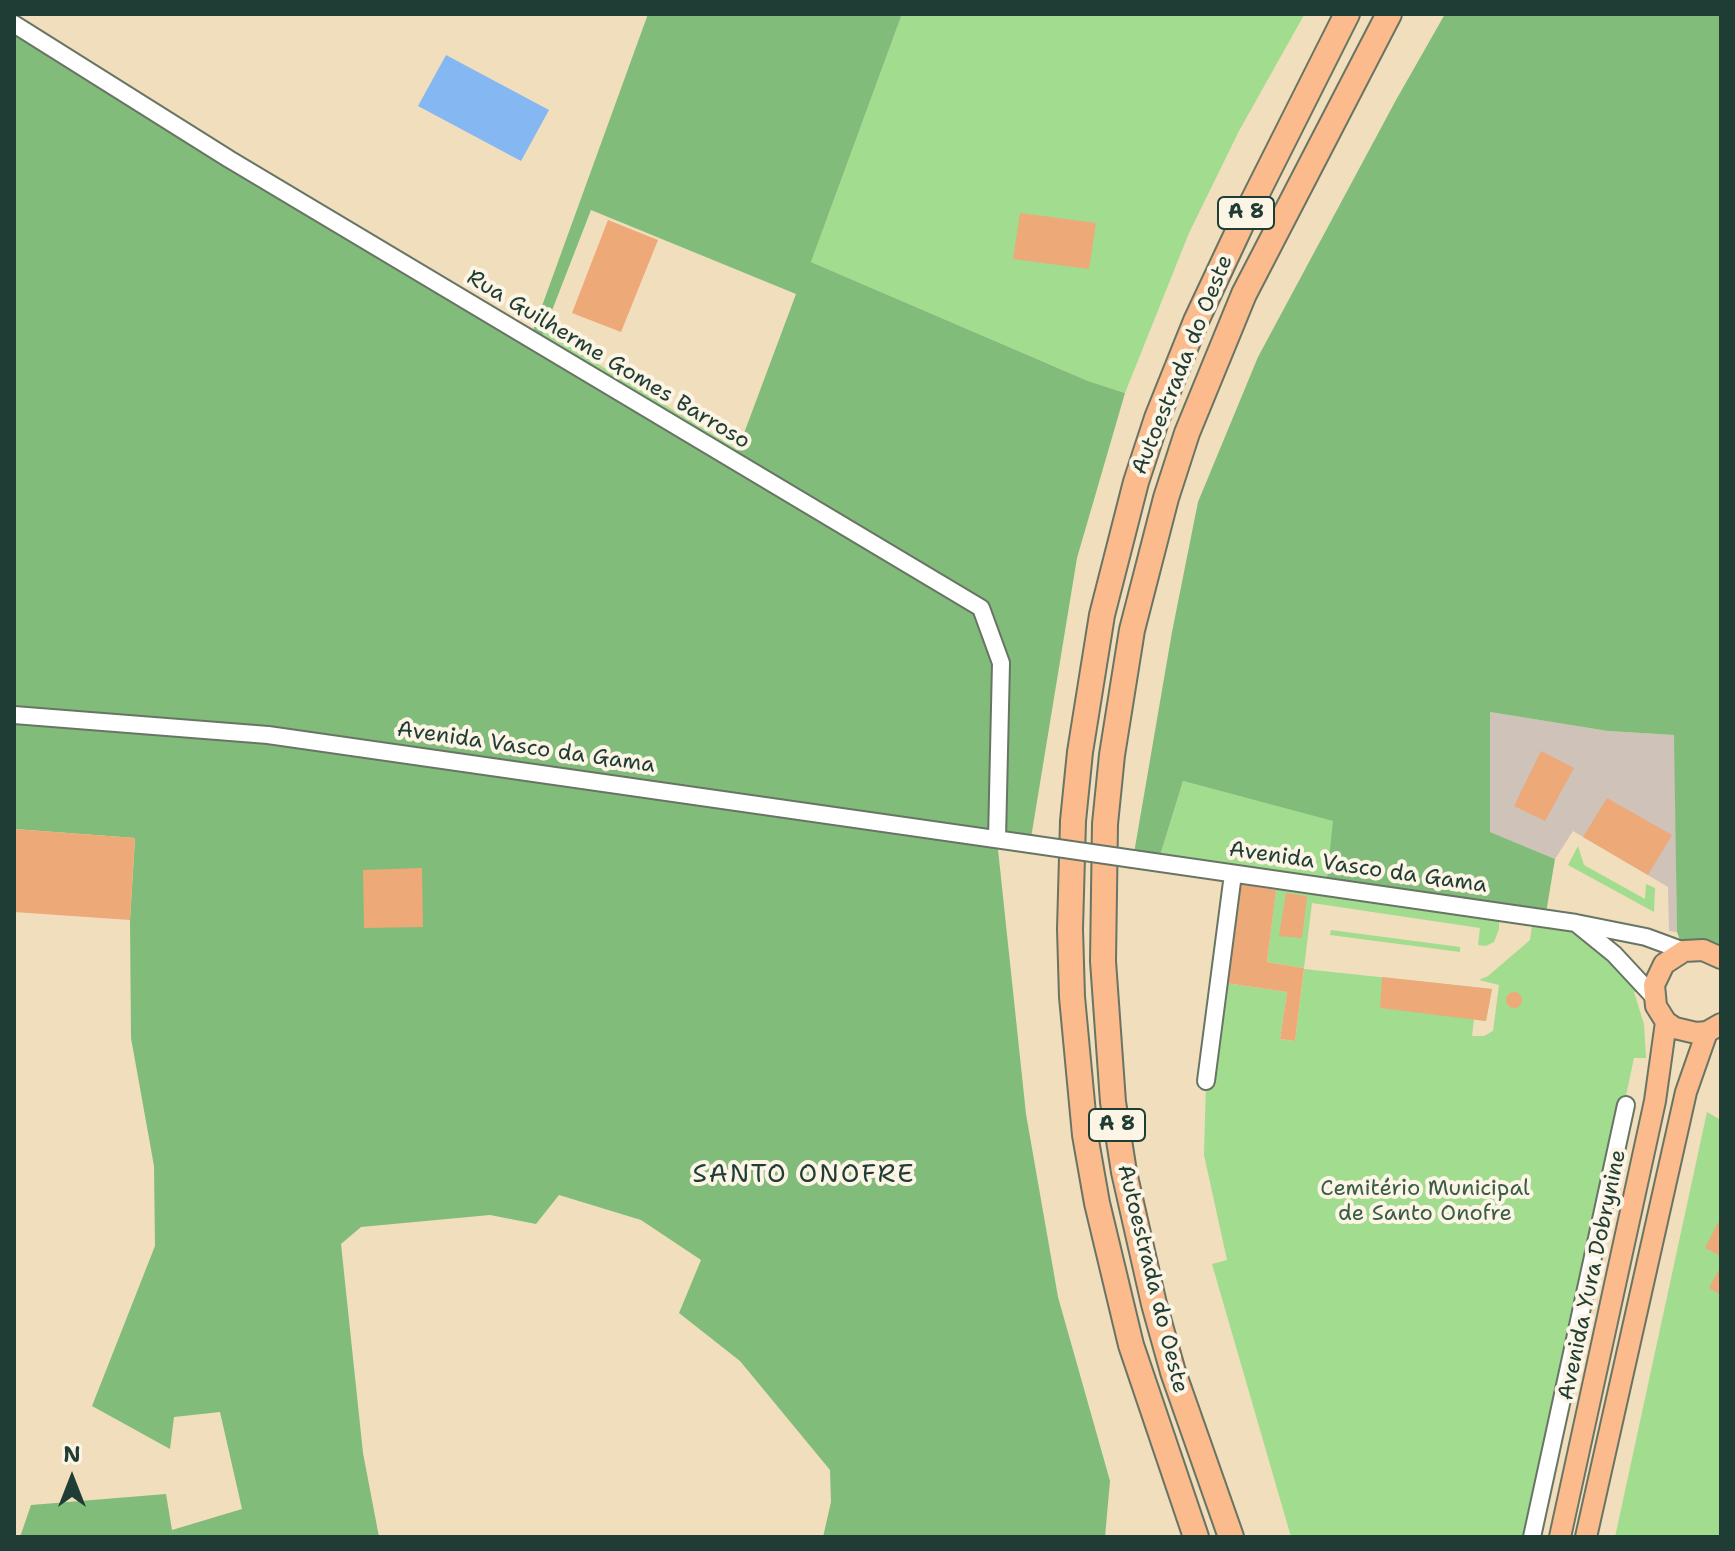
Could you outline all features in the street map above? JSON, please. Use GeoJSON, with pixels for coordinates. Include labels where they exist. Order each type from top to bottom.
{"type":"FeatureCollection","features":[{"type":"Feature","properties":{"kind":"highway","name":"Autoestrada do Oeste"},"geometry":{"type":"LineString","coordinates":[[1196,1537],[1131,1345],[1097,1203],[1085,1135],[1073,1011],[1070,929],[1073,821],[1080,752],[1102,615],[1136,482],[1157,418],[1196,321],[1241,225],[1347,14]]}},
{"type":"Feature","properties":{"kind":"highway","name":"Autoestrada do Oeste"},"geometry":{"type":"LineString","coordinates":[[1231,1537],[1173,1372],[1144,1264],[1124,1172],[1106,1026],[1103,961],[1105,824],[1117,713],[1132,630],[1166,498],[1183,446],[1244,294],[1389,14]]}},
{"type":"Feature","properties":{"kind":"highway"},"geometry":{"type":"LineString","coordinates":[[1355,80],[1389,42],[1405,14]]}},
{"type":"Feature","properties":{"kind":"main road"},"geometry":{"type":"LineString","coordinates":[[1716,1029],[1685,1032],[1666,1022],[1654,997],[1657,974],[1673,956],[1684,951],[1703,950],[1721,958]]}},
{"type":"Feature","properties":{"kind":"main road","name":"Avenida Yura Dobrynine"},"geometry":{"type":"LineString","coordinates":[[1560,1537],[1655,1101],[1666,1022]]}},
{"type":"Feature","properties":{"kind":"main road"},"geometry":{"type":"LineString","coordinates":[[1586,1537],[1686,1092],[1716,1029]]}},
{"type":"Feature","properties":{"kind":"street","name":"Rua Guilherme Gomes Barroso"},"geometry":{"type":"LineString","coordinates":[[14,24],[229,159],[981,608],[1001,663],[997,839]]}},
{"type":"Feature","properties":{"kind":"street","name":"Avenida Vasco da Gama"},"geometry":{"type":"LineString","coordinates":[[14,715],[268,735],[1576,923],[1646,937],[1684,951]]}},
{"type":"Feature","properties":{"kind":"street"},"geometry":{"type":"LineString","coordinates":[[1206,1081],[1233,874]]}},
{"type":"Feature","properties":{"kind":"street"},"geometry":{"type":"LineString","coordinates":[[1576,923],[1614,954],[1654,997]]}},
{"type":"Feature","properties":{"kind":"street"},"geometry":{"type":"LineString","coordinates":[[1532,1537],[1626,1105]]}},
{"type":"Feature","properties":{"kind":"shaded area"},"geometry":{"type":"Polygon","coordinates":[[[1490,712],[1608,731],[1675,735],[1677,932],[1669,931],[1668,887],[1573,831],[1555,859],[1490,832],[1490,712]]]}},
{"type":"Feature","properties":{"kind":"green space"},"geometry":{"type":"Polygon","coordinates":[[[648,14],[902,14],[811,262],[1088,381],[1125,393],[1077,558],[1030,844],[997,840],[1026,1114],[1058,1297],[1110,1481],[1105,1537],[823,1537],[831,1502],[830,1470],[740,1361],[679,1313],[701,1260],[641,1220],[559,1195],[536,1224],[490,1215],[361,1227],[341,1244],[363,1453],[379,1537],[20,1537],[31,1505],[166,1494],[172,1530],[242,1509],[220,1412],[174,1417],[170,1449],[92,1406],[155,1246],[154,1166],[131,1038],[130,920],[135,838],[14,829],[14,24],[530,339],[648,14]],[[591,210],[539,344],[734,460],[796,294],[591,210]]]}},
{"type":"Feature","properties":{"kind":"green space"},"geometry":{"type":"Polygon","coordinates":[[[902,14],[1304,15],[1239,131],[1189,233],[1125,393],[1088,381],[811,262],[902,14]]]}},
{"type":"Feature","properties":{"kind":"green space"},"geometry":{"type":"Polygon","coordinates":[[[1445,14],[1721,14],[1721,958],[1684,951],[1677,932],[1674,735],[1608,731],[1490,712],[1490,832],[1555,859],[1545,919],[1326,887],[1333,821],[1183,781],[1158,862],[1133,859],[1198,502],[1258,357],[1445,14]]]}},
{"type":"Feature","properties":{"kind":"green space"},"geometry":{"type":"Polygon","coordinates":[[[544,331],[742,452],[738,463],[535,342],[544,331]]]}},
{"type":"Feature","properties":{"kind":"green space"},"geometry":{"type":"Polygon","coordinates":[[[1183,781],[1334,821],[1326,886],[1499,913],[1499,929],[1494,942],[1486,946],[1478,945],[1480,928],[1312,903],[1304,968],[1267,962],[1277,880],[1158,862],[1183,781]]]}},
{"type":"Feature","properties":{"kind":"green space"},"geometry":{"type":"Polygon","coordinates":[[[1578,846],[1584,865],[1645,899],[1646,884],[1655,888],[1654,912],[1568,865],[1578,846]]]}},
{"type":"Feature","properties":{"kind":"green space","name":"Cemitério Municipal de Santo Onofre"},"geometry":{"type":"Polygon","coordinates":[[[1533,918],[1576,923],[1647,992],[1634,992],[1644,1024],[1646,1058],[1634,1058],[1532,1537],[1291,1537],[1212,1264],[1227,1260],[1204,1155],[1206,1081],[1219,982],[1287,992],[1280,1039],[1295,1041],[1304,969],[1492,989],[1486,1021],[1474,1019],[1472,1036],[1484,1036],[1493,1031],[1499,985],[1479,980],[1488,976],[1530,940],[1533,918]]]}},
{"type":"Feature","properties":{"kind":"green space"},"geometry":{"type":"Polygon","coordinates":[[[1331,930],[1460,947],[1460,952],[1330,935],[1331,930]]]}},
{"type":"Feature","properties":{"kind":"green space"},"geometry":{"type":"Polygon","coordinates":[[[1707,1112],[1721,1120],[1721,1537],[1615,1537],[1707,1112]]]}},
{"type":"Feature","properties":{"kind":"water"},"geometry":{"type":"Polygon","coordinates":[[[446,55],[549,110],[521,161],[418,106],[446,55]]]}},
{"type":"Feature","properties":{"kind":"building"},"geometry":{"type":"Polygon","coordinates":[[[1020,213],[1096,223],[1089,269],[1013,259],[1020,213]]]}},
{"type":"Feature","properties":{"kind":"building"},"geometry":{"type":"Polygon","coordinates":[[[608,220],[658,240],[621,332],[572,313],[608,220]]]}},
{"type":"Feature","properties":{"kind":"building"},"geometry":{"type":"Polygon","coordinates":[[[1541,751],[1574,768],[1545,821],[1514,806],[1541,751]]]}},
{"type":"Feature","properties":{"kind":"building"},"geometry":{"type":"Polygon","coordinates":[[[1607,798],[1672,835],[1648,875],[1583,837],[1607,798]]]}},
{"type":"Feature","properties":{"kind":"building"},"geometry":{"type":"Polygon","coordinates":[[[14,829],[135,838],[130,920],[14,912],[14,829]]]}},
{"type":"Feature","properties":{"kind":"building"},"geometry":{"type":"Polygon","coordinates":[[[422,868],[423,927],[364,928],[363,870],[422,868]]]}},
{"type":"Feature","properties":{"kind":"building"},"geometry":{"type":"Polygon","coordinates":[[[1233,883],[1276,890],[1267,962],[1304,968],[1295,1041],[1280,1039],[1287,992],[1219,982],[1233,883]]]}},
{"type":"Feature","properties":{"kind":"building"},"geometry":{"type":"Polygon","coordinates":[[[1286,893],[1307,896],[1302,938],[1279,936],[1286,893]]]}},
{"type":"Feature","properties":{"kind":"building"},"geometry":{"type":"Polygon","coordinates":[[[1382,977],[1492,989],[1486,1021],[1380,1008],[1382,977]]]}},
{"type":"Feature","properties":{"kind":"building"},"geometry":{"type":"Polygon","coordinates":[[[1514,992],[1522,1000],[1514,1008],[1506,1000],[1514,992]]]}},
{"type":"Feature","properties":{"kind":"building"},"geometry":{"type":"Polygon","coordinates":[[[1721,1217],[1721,1256],[1705,1248],[1721,1217]]]}},
{"type":"Feature","properties":{"kind":"building"},"geometry":{"type":"Polygon","coordinates":[[[1721,1266],[1721,1295],[1709,1288],[1721,1266]]]}},
{"type":"Feature","properties":{"kind":"district","name":"SANTO ONOFRE"},"geometry":{"type":"Point","coordinates":[804,1175]}}]}
